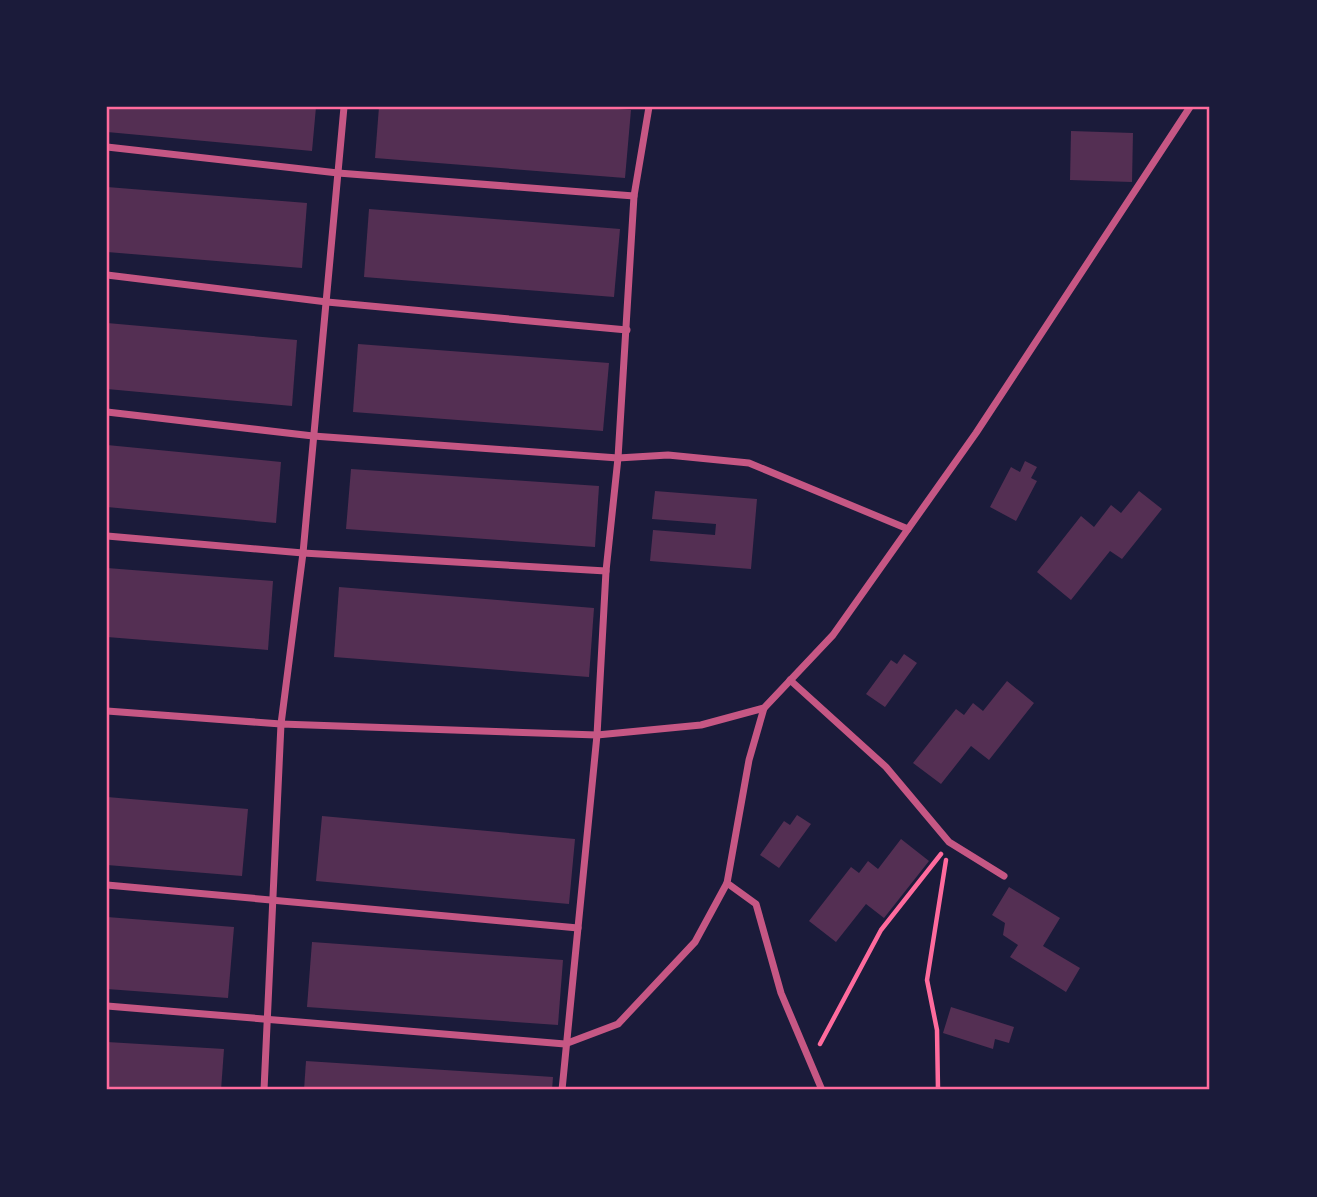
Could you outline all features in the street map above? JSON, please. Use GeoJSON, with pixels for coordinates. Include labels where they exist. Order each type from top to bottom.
{"type":"FeatureCollection","features":[{"type":"Feature","properties":{"kind":"street"},"geometry":{"type":"LineString","coordinates":[[264,1090],[281,724],[303,553],[344,107]]}},
{"type":"Feature","properties":{"kind":"street"},"geometry":{"type":"LineString","coordinates":[[562,1090],[597,735],[606,571],[618,458],[634,196],[649,107]]}},
{"type":"Feature","properties":{"kind":"street"},"geometry":{"type":"LineString","coordinates":[[107,1006],[565,1044],[618,1024],[695,942],[727,883],[749,760],[764,708],[833,635],[976,433],[1190,107]]}},
{"type":"Feature","properties":{"kind":"street"},"geometry":{"type":"LineString","coordinates":[[107,147],[338,173],[634,196]]}},
{"type":"Feature","properties":{"kind":"street"},"geometry":{"type":"LineString","coordinates":[[107,275],[327,302],[627,330]]}},
{"type":"Feature","properties":{"kind":"street"},"geometry":{"type":"LineString","coordinates":[[107,412],[313,436],[618,458],[668,455],[749,463],[908,529]]}},
{"type":"Feature","properties":{"kind":"street"},"geometry":{"type":"LineString","coordinates":[[107,536],[303,553],[606,571]]}},
{"type":"Feature","properties":{"kind":"street"},"geometry":{"type":"LineString","coordinates":[[790,680],[886,767],[949,842],[1004,876]]}},
{"type":"Feature","properties":{"kind":"street"},"geometry":{"type":"LineString","coordinates":[[107,711],[281,724],[597,735],[701,725],[764,708]]}},
{"type":"Feature","properties":{"kind":"street"},"geometry":{"type":"LineString","coordinates":[[727,883],[756,904],[781,993],[822,1090]]}},
{"type":"Feature","properties":{"kind":"street"},"geometry":{"type":"LineString","coordinates":[[107,886],[275,898],[578,928]]}},
{"type":"Feature","properties":{"kind":"path"},"geometry":{"type":"LineString","coordinates":[[810,1063],[881,930],[949,842]]}},
{"type":"Feature","properties":{"kind":"path"},"geometry":{"type":"LineString","coordinates":[[938,1090],[937,1030],[927,980],[949,842]]}},
{"type":"Feature","properties":{"kind":"building"},"geometry":{"type":"Polygon","coordinates":[[[107,107],[316,107],[312,151],[107,132],[107,107]]]}},
{"type":"Feature","properties":{"kind":"building"},"geometry":{"type":"Polygon","coordinates":[[[379,107],[592,107],[631,110],[625,178],[375,158],[379,107]]]}},
{"type":"Feature","properties":{"kind":"building"},"geometry":{"type":"Polygon","coordinates":[[[1071,131],[1133,133],[1132,182],[1070,180],[1071,131]]]}},
{"type":"Feature","properties":{"kind":"building"},"geometry":{"type":"Polygon","coordinates":[[[107,187],[307,203],[302,268],[107,252],[107,187]]]}},
{"type":"Feature","properties":{"kind":"building"},"geometry":{"type":"Polygon","coordinates":[[[369,209],[620,229],[614,297],[364,277],[369,209]]]}},
{"type":"Feature","properties":{"kind":"building"},"geometry":{"type":"Polygon","coordinates":[[[107,323],[297,340],[292,406],[107,389],[107,323]]]}},
{"type":"Feature","properties":{"kind":"building"},"geometry":{"type":"Polygon","coordinates":[[[358,344],[609,363],[603,431],[353,412],[358,344]]]}},
{"type":"Feature","properties":{"kind":"building"},"geometry":{"type":"Polygon","coordinates":[[[107,445],[281,462],[276,523],[107,507],[107,445]]]}},
{"type":"Feature","properties":{"kind":"building"},"geometry":{"type":"Polygon","coordinates":[[[1025,461],[1037,467],[1031,478],[1037,481],[1016,521],[990,507],[1011,467],[1020,472],[1025,461]]]}},
{"type":"Feature","properties":{"kind":"building"},"geometry":{"type":"Polygon","coordinates":[[[351,469],[599,486],[595,547],[346,529],[351,469]]]}},
{"type":"Feature","properties":{"kind":"building"},"geometry":{"type":"Polygon","coordinates":[[[655,491],[757,499],[751,569],[650,561],[653,530],[715,535],[716,524],[652,519],[655,491]]]}},
{"type":"Feature","properties":{"kind":"building"},"geometry":{"type":"Polygon","coordinates":[[[1139,491],[1162,509],[1122,559],[1110,551],[1071,600],[1037,572],[1081,516],[1094,527],[1111,505],[1121,513],[1139,491]]]}},
{"type":"Feature","properties":{"kind":"building"},"geometry":{"type":"Polygon","coordinates":[[[107,568],[273,581],[268,650],[107,637],[107,568]]]}},
{"type":"Feature","properties":{"kind":"building"},"geometry":{"type":"Polygon","coordinates":[[[339,587],[594,608],[589,677],[334,657],[339,587]]]}},
{"type":"Feature","properties":{"kind":"building"},"geometry":{"type":"Polygon","coordinates":[[[904,654],[917,663],[885,707],[866,694],[891,660],[897,664],[904,654]]]}},
{"type":"Feature","properties":{"kind":"building"},"geometry":{"type":"Polygon","coordinates":[[[1007,681],[1034,703],[989,760],[971,746],[941,784],[913,763],[956,709],[964,715],[973,703],[983,711],[1007,681]]]}},
{"type":"Feature","properties":{"kind":"building"},"geometry":{"type":"Polygon","coordinates":[[[107,797],[248,809],[242,876],[107,865],[107,797]]]}},
{"type":"Feature","properties":{"kind":"building"},"geometry":{"type":"Polygon","coordinates":[[[797,815],[811,824],[779,868],[760,855],[784,821],[790,825],[797,815]]]}},
{"type":"Feature","properties":{"kind":"building"},"geometry":{"type":"Polygon","coordinates":[[[322,816],[575,839],[569,904],[316,881],[322,816]]]}},
{"type":"Feature","properties":{"kind":"building"},"geometry":{"type":"Polygon","coordinates":[[[901,839],[929,861],[884,918],[866,904],[836,942],[809,921],[851,867],[859,873],[868,861],[878,869],[901,839]]]}},
{"type":"Feature","properties":{"kind":"building"},"geometry":{"type":"Polygon","coordinates":[[[1009,887],[1060,918],[1043,946],[1080,968],[1066,992],[1010,957],[1018,945],[1003,935],[1005,923],[992,915],[1009,887]]]}},
{"type":"Feature","properties":{"kind":"building"},"geometry":{"type":"Polygon","coordinates":[[[107,917],[234,927],[228,998],[107,989],[107,917]]]}},
{"type":"Feature","properties":{"kind":"building"},"geometry":{"type":"Polygon","coordinates":[[[312,942],[563,960],[558,1025],[307,1007],[312,942]]]}},
{"type":"Feature","properties":{"kind":"building"},"geometry":{"type":"Polygon","coordinates":[[[951,1007],[1014,1027],[1009,1043],[995,1039],[993,1049],[943,1033],[951,1007]]]}},
{"type":"Feature","properties":{"kind":"building"},"geometry":{"type":"Polygon","coordinates":[[[107,1042],[224,1049],[221,1090],[107,1090],[107,1042]]]}},
{"type":"Feature","properties":{"kind":"building"},"geometry":{"type":"Polygon","coordinates":[[[306,1061],[553,1077],[552,1090],[304,1090],[306,1061]]]}}]}
